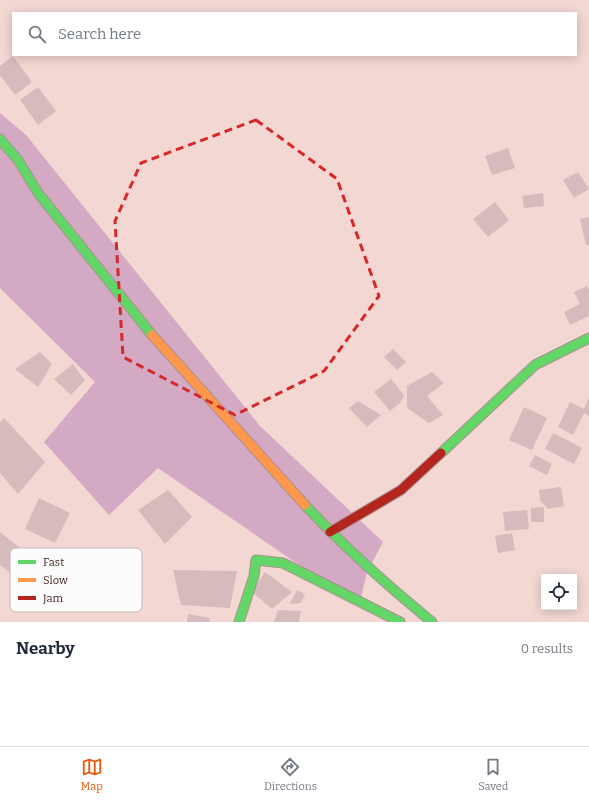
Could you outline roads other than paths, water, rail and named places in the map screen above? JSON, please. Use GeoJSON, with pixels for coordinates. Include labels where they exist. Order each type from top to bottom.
{"type":"FeatureCollection","features":[{"type":"Feature","properties":{"kind":"main road"},"geometry":{"type":"LineString","coordinates":[[0,139],[18,160],[38,193],[142,323],[244,439],[330,532],[375,575],[432,622]]}},
{"type":"Feature","properties":{"kind":"main road"},"geometry":{"type":"LineString","coordinates":[[330,532],[401,490],[535,365],[589,338]]}},
{"type":"Feature","properties":{"kind":"main road"},"geometry":{"type":"LineString","coordinates":[[239,622],[254,576],[256,560],[284,563],[400,622]]}}]}
